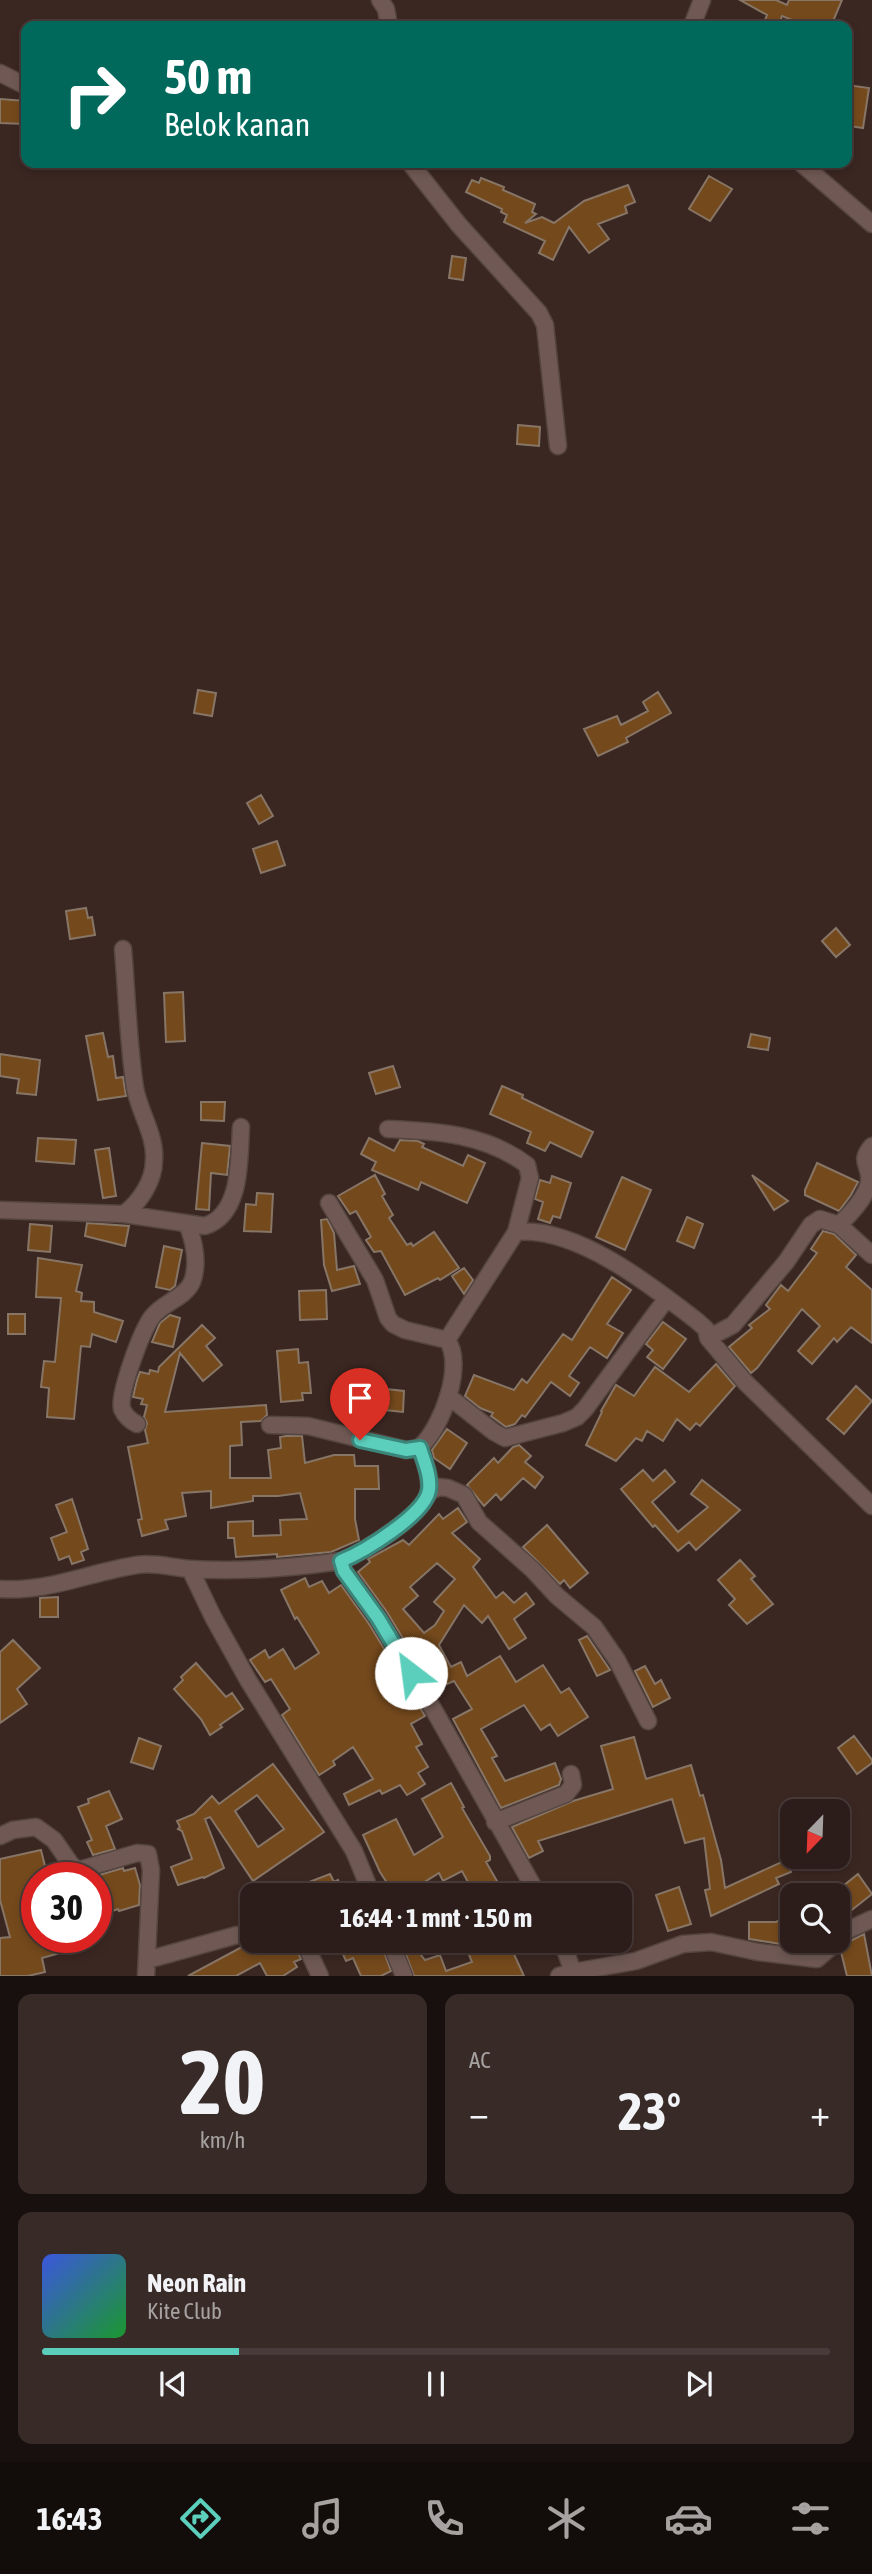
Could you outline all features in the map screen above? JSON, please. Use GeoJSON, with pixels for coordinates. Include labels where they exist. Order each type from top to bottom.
{"type":"FeatureCollection","features":[{"type":"Feature","properties":{"kind":"street"},"geometry":{"type":"LineString","coordinates":[[380,0],[386,9],[388,21]]}},
{"type":"Feature","properties":{"kind":"street"},"geometry":{"type":"LineString","coordinates":[[694,21],[702,0]]}},
{"type":"Feature","properties":{"kind":"street"},"geometry":{"type":"LineString","coordinates":[[0,74],[21,84]]}},
{"type":"Feature","properties":{"kind":"street"},"geometry":{"type":"LineString","coordinates":[[414,168],[459,225],[539,313],[545,325],[558,446]]}},
{"type":"Feature","properties":{"kind":"street"},"geometry":{"type":"LineString","coordinates":[[807,168],[872,225]]}},
{"type":"Feature","properties":{"kind":"street"},"geometry":{"type":"LineString","coordinates":[[123,949],[136,1091],[155,1156],[151,1177],[141,1197],[124,1214]]}},
{"type":"Feature","properties":{"kind":"street"},"geometry":{"type":"LineString","coordinates":[[0,1210],[124,1214],[205,1226],[217,1222],[223,1216],[237,1179],[241,1127]]}},
{"type":"Feature","properties":{"kind":"street"},"geometry":{"type":"LineString","coordinates":[[388,1129],[465,1135],[506,1152],[527,1165],[530,1178],[516,1232],[447,1340]]}},
{"type":"Feature","properties":{"kind":"street"},"geometry":{"type":"LineString","coordinates":[[839,1225],[853,1210],[867,1188],[870,1171],[864,1162],[865,1155],[872,1146]]}},
{"type":"Feature","properties":{"kind":"street"},"geometry":{"type":"LineString","coordinates":[[329,1203],[375,1280],[383,1308],[393,1324],[405,1330],[447,1340]]}},
{"type":"Feature","properties":{"kind":"street"},"geometry":{"type":"LineString","coordinates":[[708,1338],[733,1325],[786,1262],[815,1222],[824,1218],[839,1225],[872,1255]]}},
{"type":"Feature","properties":{"kind":"street"},"geometry":{"type":"LineString","coordinates":[[137,1424],[126,1416],[122,1409],[125,1385],[153,1315],[183,1293],[192,1282],[194,1241],[187,1224]]}},
{"type":"Feature","properties":{"kind":"street"},"geometry":{"type":"LineString","coordinates":[[516,1232],[531,1230],[551,1235],[600,1254],[620,1264],[667,1298],[706,1329],[708,1338],[746,1382],[872,1506]]}},
{"type":"Feature","properties":{"kind":"street"},"geometry":{"type":"LineString","coordinates":[[449,1396],[505,1438],[577,1417],[667,1298]]}},
{"type":"Feature","properties":{"kind":"street"},"geometry":{"type":"LineString","coordinates":[[270,1425],[308,1426],[406,1450],[420,1448],[447,1406],[453,1355],[447,1340]]}},
{"type":"Feature","properties":{"kind":"street"},"geometry":{"type":"LineString","coordinates":[[0,1589],[17,1590],[64,1584],[137,1565],[156,1564],[190,1569],[303,1567],[341,1561],[356,1555],[394,1530],[424,1504],[429,1492],[429,1476],[420,1448]]}},
{"type":"Feature","properties":{"kind":"street"},"geometry":{"type":"LineString","coordinates":[[429,1492],[448,1488],[464,1495],[479,1521],[533,1570],[557,1596],[594,1627],[617,1660],[648,1721]]}},
{"type":"Feature","properties":{"kind":"street"},"geometry":{"type":"LineString","coordinates":[[341,1561],[344,1571],[378,1618],[435,1712],[531,1883]]}},
{"type":"Feature","properties":{"kind":"street"},"geometry":{"type":"LineString","coordinates":[[190,1569],[248,1680],[354,1851],[367,1883]]}},
{"type":"Feature","properties":{"kind":"street"},"geometry":{"type":"LineString","coordinates":[[495,1822],[566,1794],[573,1785],[571,1774]]}},
{"type":"Feature","properties":{"kind":"street"},"geometry":{"type":"LineString","coordinates":[[0,1836],[13,1829],[40,1828],[61,1847],[72,1866],[79,1870],[137,1853],[148,1854],[151,1870],[146,1968],[237,1936]]}},
{"type":"Feature","properties":{"kind":"street"},"geometry":{"type":"LineString","coordinates":[[850,1929],[872,1919]]}},
{"type":"Feature","properties":{"kind":"street"},"geometry":{"type":"LineString","coordinates":[[563,1953],[566,1974],[636,1961],[683,1944],[711,1942],[758,1952],[817,1959],[824,1953]]}},
{"type":"Feature","properties":{"kind":"street"},"geometry":{"type":"LineString","coordinates":[[309,1953],[320,1976]]}},
{"type":"Feature","properties":{"kind":"street"},"geometry":{"type":"LineString","coordinates":[[395,1953],[404,1976]]}},
{"type":"Feature","properties":{"kind":"building"},"geometry":{"type":"Polygon","coordinates":[[[740,0],[776,0],[787,5],[789,0],[842,0],[833,21],[795,21],[782,16],[780,21],[767,21],[765,20],[767,15],[740,0]]]}},
{"type":"Feature","properties":{"kind":"building"},"geometry":{"type":"Polygon","coordinates":[[[852,86],[869,88],[863,128],[852,126],[852,86]]]}},
{"type":"Feature","properties":{"kind":"building"},"geometry":{"type":"Polygon","coordinates":[[[0,99],[21,101],[21,124],[0,123],[0,99]]]}},
{"type":"Feature","properties":{"kind":"building"},"geometry":{"type":"Polygon","coordinates":[[[709,176],[732,189],[710,221],[689,209],[709,176]]]}},
{"type":"Feature","properties":{"kind":"building"},"geometry":{"type":"Polygon","coordinates":[[[481,178],[535,204],[532,212],[536,214],[525,223],[542,217],[554,223],[584,201],[628,185],[635,202],[625,206],[627,213],[598,224],[609,239],[589,253],[569,227],[553,260],[539,253],[545,241],[504,222],[507,215],[501,212],[502,209],[466,192],[472,180],[479,183],[481,178]]]}},
{"type":"Feature","properties":{"kind":"building"},"geometry":{"type":"Polygon","coordinates":[[[452,256],[466,258],[463,280],[449,278],[452,256]]]}},
{"type":"Feature","properties":{"kind":"building"},"geometry":{"type":"Polygon","coordinates":[[[518,425],[540,427],[539,446],[517,444],[518,425]]]}},
{"type":"Feature","properties":{"kind":"building"},"geometry":{"type":"Polygon","coordinates":[[[198,690],[216,693],[212,716],[194,713],[198,690]]]}},
{"type":"Feature","properties":{"kind":"building"},"geometry":{"type":"Polygon","coordinates":[[[658,692],[671,713],[626,738],[628,742],[598,756],[584,729],[617,716],[621,725],[648,711],[643,702],[658,692]]]}},
{"type":"Feature","properties":{"kind":"building"},"geometry":{"type":"Polygon","coordinates":[[[261,795],[273,816],[259,824],[247,803],[261,795]]]}},
{"type":"Feature","properties":{"kind":"building"},"geometry":{"type":"Polygon","coordinates":[[[277,841],[285,865],[261,873],[253,849],[277,841]]]}},
{"type":"Feature","properties":{"kind":"building"},"geometry":{"type":"Polygon","coordinates":[[[86,908],[88,918],[92,917],[95,935],[70,939],[66,911],[86,908]]]}},
{"type":"Feature","properties":{"kind":"building"},"geometry":{"type":"Polygon","coordinates":[[[836,928],[850,945],[836,957],[822,941],[836,928]]]}},
{"type":"Feature","properties":{"kind":"building"},"geometry":{"type":"Polygon","coordinates":[[[183,992],[185,1041],[166,1042],[164,993],[183,992]]]}},
{"type":"Feature","properties":{"kind":"building"},"geometry":{"type":"Polygon","coordinates":[[[103,1033],[108,1057],[113,1056],[116,1078],[123,1077],[126,1096],[98,1100],[86,1036],[103,1033]]]}},
{"type":"Feature","properties":{"kind":"building"},"geometry":{"type":"Polygon","coordinates":[[[751,1034],[770,1038],[768,1050],[748,1047],[751,1034]]]}},
{"type":"Feature","properties":{"kind":"building"},"geometry":{"type":"Polygon","coordinates":[[[0,1054],[40,1060],[36,1095],[17,1093],[19,1079],[0,1076],[0,1054]]]}},
{"type":"Feature","properties":{"kind":"building"},"geometry":{"type":"Polygon","coordinates":[[[393,1066],[400,1087],[376,1094],[369,1073],[393,1066]]]}},
{"type":"Feature","properties":{"kind":"building"},"geometry":{"type":"Polygon","coordinates":[[[502,1086],[593,1132],[581,1157],[550,1142],[545,1151],[527,1143],[531,1132],[490,1114],[502,1086]]]}},
{"type":"Feature","properties":{"kind":"building"},"geometry":{"type":"Polygon","coordinates":[[[201,1102],[225,1102],[224,1121],[201,1120],[201,1102]]]}},
{"type":"Feature","properties":{"kind":"building"},"geometry":{"type":"Polygon","coordinates":[[[38,1138],[76,1140],[74,1164],[36,1161],[38,1138]]]}},
{"type":"Feature","properties":{"kind":"building"},"geometry":{"type":"Polygon","coordinates":[[[369,1138],[394,1151],[400,1140],[418,1141],[424,1144],[422,1147],[463,1166],[468,1155],[485,1163],[467,1203],[421,1182],[418,1190],[372,1170],[376,1162],[361,1154],[369,1138]]]}},
{"type":"Feature","properties":{"kind":"building"},"geometry":{"type":"Polygon","coordinates":[[[202,1143],[230,1146],[227,1175],[211,1173],[209,1210],[196,1209],[202,1143]]]}},
{"type":"Feature","properties":{"kind":"building"},"geometry":{"type":"Polygon","coordinates":[[[109,1148],[116,1196],[103,1198],[95,1150],[109,1148]]]}},
{"type":"Feature","properties":{"kind":"building"},"geometry":{"type":"Polygon","coordinates":[[[817,1163],[858,1182],[839,1211],[805,1195],[817,1163]]]}},
{"type":"Feature","properties":{"kind":"building"},"geometry":{"type":"Polygon","coordinates":[[[375,1175],[385,1194],[382,1196],[393,1215],[389,1218],[407,1245],[411,1243],[413,1246],[434,1232],[459,1268],[440,1280],[438,1278],[405,1295],[381,1251],[374,1252],[366,1240],[371,1237],[356,1211],[350,1214],[338,1196],[375,1175]]]}},
{"type":"Feature","properties":{"kind":"building"},"geometry":{"type":"Polygon","coordinates":[[[752,1175],[788,1201],[774,1210],[752,1175]]]}},
{"type":"Feature","properties":{"kind":"building"},"geometry":{"type":"Polygon","coordinates":[[[552,1176],[571,1183],[560,1218],[553,1216],[550,1223],[538,1219],[543,1202],[535,1199],[540,1180],[550,1183],[552,1176]]]}},
{"type":"Feature","properties":{"kind":"building"},"geometry":{"type":"Polygon","coordinates":[[[622,1177],[651,1190],[625,1250],[596,1237],[622,1177]]]}},
{"type":"Feature","properties":{"kind":"building"},"geometry":{"type":"Polygon","coordinates":[[[257,1193],[273,1194],[271,1232],[244,1231],[246,1204],[256,1205],[257,1193]]]}},
{"type":"Feature","properties":{"kind":"building"},"geometry":{"type":"Polygon","coordinates":[[[687,1217],[703,1224],[694,1248],[677,1241],[687,1217]]]}},
{"type":"Feature","properties":{"kind":"building"},"geometry":{"type":"Polygon","coordinates":[[[327,1219],[334,1233],[337,1270],[354,1266],[360,1284],[332,1291],[324,1265],[321,1220],[327,1219]]]}},
{"type":"Feature","properties":{"kind":"building"},"geometry":{"type":"Polygon","coordinates":[[[87,1223],[129,1226],[125,1246],[85,1236],[87,1223]]]}},
{"type":"Feature","properties":{"kind":"building"},"geometry":{"type":"Polygon","coordinates":[[[30,1224],[52,1226],[50,1252],[28,1250],[30,1224]]]}},
{"type":"Feature","properties":{"kind":"building"},"geometry":{"type":"Polygon","coordinates":[[[823,1231],[834,1234],[856,1255],[846,1267],[872,1290],[872,1343],[851,1327],[837,1342],[834,1338],[812,1364],[798,1351],[820,1326],[802,1309],[751,1373],[729,1347],[752,1328],[749,1325],[770,1309],[766,1305],[781,1285],[788,1291],[817,1253],[811,1249],[823,1231]]]}},
{"type":"Feature","properties":{"kind":"building"},"geometry":{"type":"Polygon","coordinates":[[[164,1246],[182,1250],[175,1286],[170,1290],[156,1287],[164,1246]]]}},
{"type":"Feature","properties":{"kind":"building"},"geometry":{"type":"Polygon","coordinates":[[[38,1258],[82,1265],[76,1291],[82,1293],[81,1301],[94,1302],[94,1312],[123,1321],[116,1342],[92,1334],[90,1347],[81,1346],[74,1419],[47,1417],[49,1388],[41,1387],[44,1361],[55,1362],[61,1298],[36,1297],[38,1258]]]}},
{"type":"Feature","properties":{"kind":"building"},"geometry":{"type":"Polygon","coordinates":[[[464,1268],[473,1280],[464,1294],[452,1276],[464,1268]]]}},
{"type":"Feature","properties":{"kind":"building"},"geometry":{"type":"Polygon","coordinates":[[[612,1277],[631,1290],[607,1324],[623,1333],[607,1358],[590,1347],[569,1376],[579,1383],[570,1396],[551,1382],[525,1417],[522,1415],[515,1424],[506,1427],[491,1416],[493,1413],[480,1408],[465,1396],[474,1375],[514,1390],[522,1379],[527,1383],[563,1334],[572,1340],[612,1277]]]}},
{"type":"Feature","properties":{"kind":"building"},"geometry":{"type":"Polygon","coordinates":[[[326,1290],[327,1319],[300,1320],[299,1291],[326,1290]]]}},
{"type":"Feature","properties":{"kind":"building"},"geometry":{"type":"Polygon","coordinates":[[[8,1314],[25,1314],[25,1334],[8,1334],[8,1314]]]}},
{"type":"Feature","properties":{"kind":"building"},"geometry":{"type":"Polygon","coordinates":[[[170,1315],[180,1318],[173,1347],[152,1342],[160,1323],[170,1315]]]}},
{"type":"Feature","properties":{"kind":"building"},"geometry":{"type":"Polygon","coordinates":[[[663,1322],[686,1339],[663,1369],[647,1357],[653,1350],[646,1344],[663,1322]]]}},
{"type":"Feature","properties":{"kind":"building"},"geometry":{"type":"Polygon","coordinates":[[[202,1325],[215,1338],[206,1346],[222,1365],[203,1381],[180,1353],[165,1412],[266,1405],[267,1415],[261,1421],[241,1422],[242,1445],[230,1446],[230,1478],[271,1478],[268,1450],[281,1448],[280,1437],[286,1436],[302,1436],[305,1463],[334,1455],[354,1455],[355,1466],[378,1466],[379,1489],[355,1489],[355,1519],[359,1540],[331,1552],[277,1557],[277,1554],[236,1557],[234,1538],[228,1538],[228,1522],[253,1521],[253,1536],[281,1535],[280,1520],[307,1519],[300,1493],[253,1496],[253,1501],[211,1508],[211,1491],[182,1493],[186,1516],[165,1520],[168,1529],[142,1536],[138,1520],[142,1519],[128,1447],[148,1443],[144,1417],[147,1405],[141,1404],[143,1399],[133,1397],[137,1380],[140,1372],[158,1372],[159,1367],[202,1325]]]}},
{"type":"Feature","properties":{"kind":"building"},"geometry":{"type":"Polygon","coordinates":[[[298,1349],[299,1363],[308,1362],[311,1393],[302,1393],[303,1400],[281,1402],[277,1351],[298,1349]]]}},
{"type":"Feature","properties":{"kind":"building"},"geometry":{"type":"Polygon","coordinates":[[[716,1364],[735,1386],[700,1426],[696,1423],[690,1430],[677,1419],[663,1441],[647,1431],[642,1441],[636,1438],[616,1461],[586,1445],[616,1385],[634,1396],[655,1367],[689,1392],[716,1364]]]}},
{"type":"Feature","properties":{"kind":"building"},"geometry":{"type":"Polygon","coordinates":[[[856,1386],[872,1401],[844,1434],[827,1419],[856,1386]]]}},
{"type":"Feature","properties":{"kind":"building"},"geometry":{"type":"Polygon","coordinates":[[[386,1389],[404,1391],[403,1412],[385,1410],[386,1389]]]}},
{"type":"Feature","properties":{"kind":"building"},"geometry":{"type":"Polygon","coordinates":[[[447,1429],[467,1443],[450,1469],[434,1458],[432,1450],[447,1429]]]}},
{"type":"Feature","properties":{"kind":"building"},"geometry":{"type":"Polygon","coordinates":[[[519,1445],[531,1456],[525,1462],[543,1477],[535,1488],[523,1478],[501,1500],[496,1494],[484,1506],[467,1485],[494,1458],[498,1463],[513,1447],[519,1445]]]}},
{"type":"Feature","properties":{"kind":"building"},"geometry":{"type":"Polygon","coordinates":[[[643,1470],[653,1481],[665,1470],[675,1482],[652,1502],[678,1532],[708,1507],[691,1494],[702,1480],[740,1510],[696,1550],[689,1542],[678,1551],[655,1525],[653,1527],[621,1489],[643,1470]]]}},
{"type":"Feature","properties":{"kind":"building"},"geometry":{"type":"Polygon","coordinates":[[[72,1499],[88,1549],[81,1552],[84,1560],[72,1564],[69,1556],[59,1560],[51,1538],[67,1532],[56,1505],[72,1499]]]}},
{"type":"Feature","properties":{"kind":"building"},"geometry":{"type":"Polygon","coordinates":[[[458,1508],[467,1522],[452,1533],[480,1559],[473,1567],[496,1598],[503,1592],[514,1603],[526,1593],[534,1604],[514,1619],[526,1638],[509,1649],[488,1616],[482,1623],[464,1605],[439,1645],[451,1667],[461,1662],[467,1676],[500,1656],[516,1682],[543,1665],[561,1693],[569,1688],[588,1717],[558,1736],[550,1724],[541,1730],[524,1705],[481,1729],[497,1756],[492,1758],[505,1781],[555,1763],[561,1779],[559,1785],[501,1808],[453,1719],[472,1709],[454,1681],[440,1687],[427,1658],[419,1665],[387,1612],[358,1572],[370,1562],[368,1559],[403,1540],[409,1545],[439,1514],[443,1519],[458,1508]],[[437,1563],[410,1587],[418,1596],[403,1609],[424,1633],[435,1625],[444,1611],[434,1602],[455,1579],[437,1563]]]}},
{"type":"Feature","properties":{"kind":"building"},"geometry":{"type":"Polygon","coordinates":[[[547,1525],[588,1573],[570,1588],[564,1580],[560,1584],[523,1547],[547,1525]]]}},
{"type":"Feature","properties":{"kind":"building"},"geometry":{"type":"Polygon","coordinates":[[[740,1560],[755,1576],[751,1579],[773,1604],[747,1624],[729,1605],[735,1599],[718,1580],[740,1560]]]}},
{"type":"Feature","properties":{"kind":"building"},"geometry":{"type":"Polygon","coordinates":[[[305,1578],[309,1587],[322,1581],[329,1593],[341,1585],[369,1624],[425,1716],[411,1724],[422,1744],[416,1747],[428,1767],[418,1773],[425,1784],[407,1795],[400,1785],[382,1794],[380,1790],[349,1805],[344,1794],[373,1779],[353,1747],[333,1761],[335,1765],[319,1775],[282,1715],[290,1709],[271,1679],[265,1682],[250,1660],[265,1650],[269,1658],[283,1649],[295,1669],[319,1653],[297,1617],[295,1619],[281,1590],[305,1578]]]}},
{"type":"Feature","properties":{"kind":"building"},"geometry":{"type":"Polygon","coordinates":[[[58,1597],[58,1617],[40,1617],[40,1598],[58,1597]]]}},
{"type":"Feature","properties":{"kind":"building"},"geometry":{"type":"Polygon","coordinates":[[[587,1636],[610,1670],[597,1676],[579,1640],[587,1636]]]}},
{"type":"Feature","properties":{"kind":"building"},"geometry":{"type":"Polygon","coordinates":[[[13,1640],[40,1668],[17,1689],[27,1704],[0,1723],[0,1652],[13,1640]]]}},
{"type":"Feature","properties":{"kind":"building"},"geometry":{"type":"Polygon","coordinates":[[[196,1663],[226,1697],[232,1693],[243,1709],[210,1735],[201,1719],[174,1689],[183,1680],[181,1677],[196,1663]]]}},
{"type":"Feature","properties":{"kind":"building"},"geometry":{"type":"Polygon","coordinates":[[[645,1666],[655,1684],[661,1680],[670,1698],[653,1707],[635,1671],[645,1666]]]}},
{"type":"Feature","properties":{"kind":"building"},"geometry":{"type":"Polygon","coordinates":[[[854,1736],[872,1760],[872,1763],[857,1774],[838,1748],[854,1736]]]}},
{"type":"Feature","properties":{"kind":"building"},"geometry":{"type":"Polygon","coordinates":[[[634,1737],[646,1779],[691,1765],[700,1796],[703,1795],[721,1860],[725,1888],[780,1863],[780,1869],[790,1869],[791,1872],[776,1878],[779,1884],[711,1916],[705,1890],[710,1889],[704,1838],[685,1843],[672,1799],[538,1841],[543,1851],[529,1858],[512,1827],[573,1801],[613,1789],[601,1746],[634,1737]]]}},
{"type":"Feature","properties":{"kind":"building"},"geometry":{"type":"Polygon","coordinates":[[[139,1738],[161,1746],[153,1769],[131,1762],[139,1738]]]}},
{"type":"Feature","properties":{"kind":"building"},"geometry":{"type":"Polygon","coordinates":[[[273,1764],[324,1832],[253,1881],[210,1817],[205,1819],[224,1868],[204,1878],[178,1885],[171,1867],[192,1859],[177,1821],[194,1814],[212,1796],[219,1804],[273,1764]],[[257,1795],[235,1811],[258,1847],[284,1829],[257,1795]]]}},
{"type":"Feature","properties":{"kind":"building"},"geometry":{"type":"Polygon","coordinates":[[[451,1783],[490,1856],[490,1860],[486,1862],[498,1883],[468,1883],[462,1871],[443,1881],[439,1873],[423,1883],[387,1883],[363,1835],[396,1819],[414,1855],[443,1837],[422,1799],[451,1783]]]}},
{"type":"Feature","properties":{"kind":"building"},"geometry":{"type":"Polygon","coordinates":[[[109,1791],[122,1819],[106,1826],[115,1849],[93,1855],[87,1842],[92,1840],[78,1807],[89,1803],[88,1799],[109,1791]]]}},
{"type":"Feature","properties":{"kind":"building"},"geometry":{"type":"Polygon","coordinates":[[[41,1850],[44,1862],[21,1862],[21,1953],[60,1953],[42,1958],[45,1972],[28,1976],[0,1976],[0,1938],[10,1937],[0,1900],[0,1859],[41,1850]]]}},
{"type":"Feature","properties":{"kind":"building"},"geometry":{"type":"Polygon","coordinates":[[[135,1868],[140,1885],[139,1905],[112,1911],[112,1871],[135,1868]]]}},
{"type":"Feature","properties":{"kind":"building"},"geometry":{"type":"Polygon","coordinates":[[[330,1874],[334,1882],[338,1880],[339,1883],[310,1883],[330,1874]]]}},
{"type":"Feature","properties":{"kind":"building"},"geometry":{"type":"Polygon","coordinates":[[[858,1874],[872,1894],[850,1911],[850,1883],[847,1883],[858,1874]]]}},
{"type":"Feature","properties":{"kind":"building"},"geometry":{"type":"Polygon","coordinates":[[[679,1887],[691,1924],[668,1931],[656,1895],[679,1887]]]}},
{"type":"Feature","properties":{"kind":"building"},"geometry":{"type":"Polygon","coordinates":[[[780,1920],[780,1944],[749,1939],[749,1922],[780,1920]]]}},
{"type":"Feature","properties":{"kind":"building"},"geometry":{"type":"Polygon","coordinates":[[[864,1934],[872,1976],[847,1976],[841,1953],[850,1953],[852,1940],[864,1934]]]}},
{"type":"Feature","properties":{"kind":"building"},"geometry":{"type":"Polygon","coordinates":[[[240,1948],[240,1953],[298,1953],[301,1959],[294,1962],[297,1967],[283,1976],[267,1976],[260,1963],[236,1976],[188,1976],[240,1948]]]}},
{"type":"Feature","properties":{"kind":"building"},"geometry":{"type":"Polygon","coordinates":[[[342,1953],[384,1953],[391,1971],[381,1976],[361,1976],[353,1958],[346,1961],[342,1953]]]}},
{"type":"Feature","properties":{"kind":"building"},"geometry":{"type":"Polygon","coordinates":[[[405,1953],[419,1953],[425,1960],[440,1955],[446,1971],[472,1962],[468,1953],[513,1953],[524,1976],[414,1976],[405,1953]]]}},
{"type":"Feature","properties":{"kind":"route"},"geometry":{"type":"LineString","coordinates":[[360,1440],[406,1450],[420,1448],[429,1476],[429,1492],[424,1504],[394,1530],[356,1555],[341,1561],[344,1571],[378,1618],[411,1673]]}}]}
